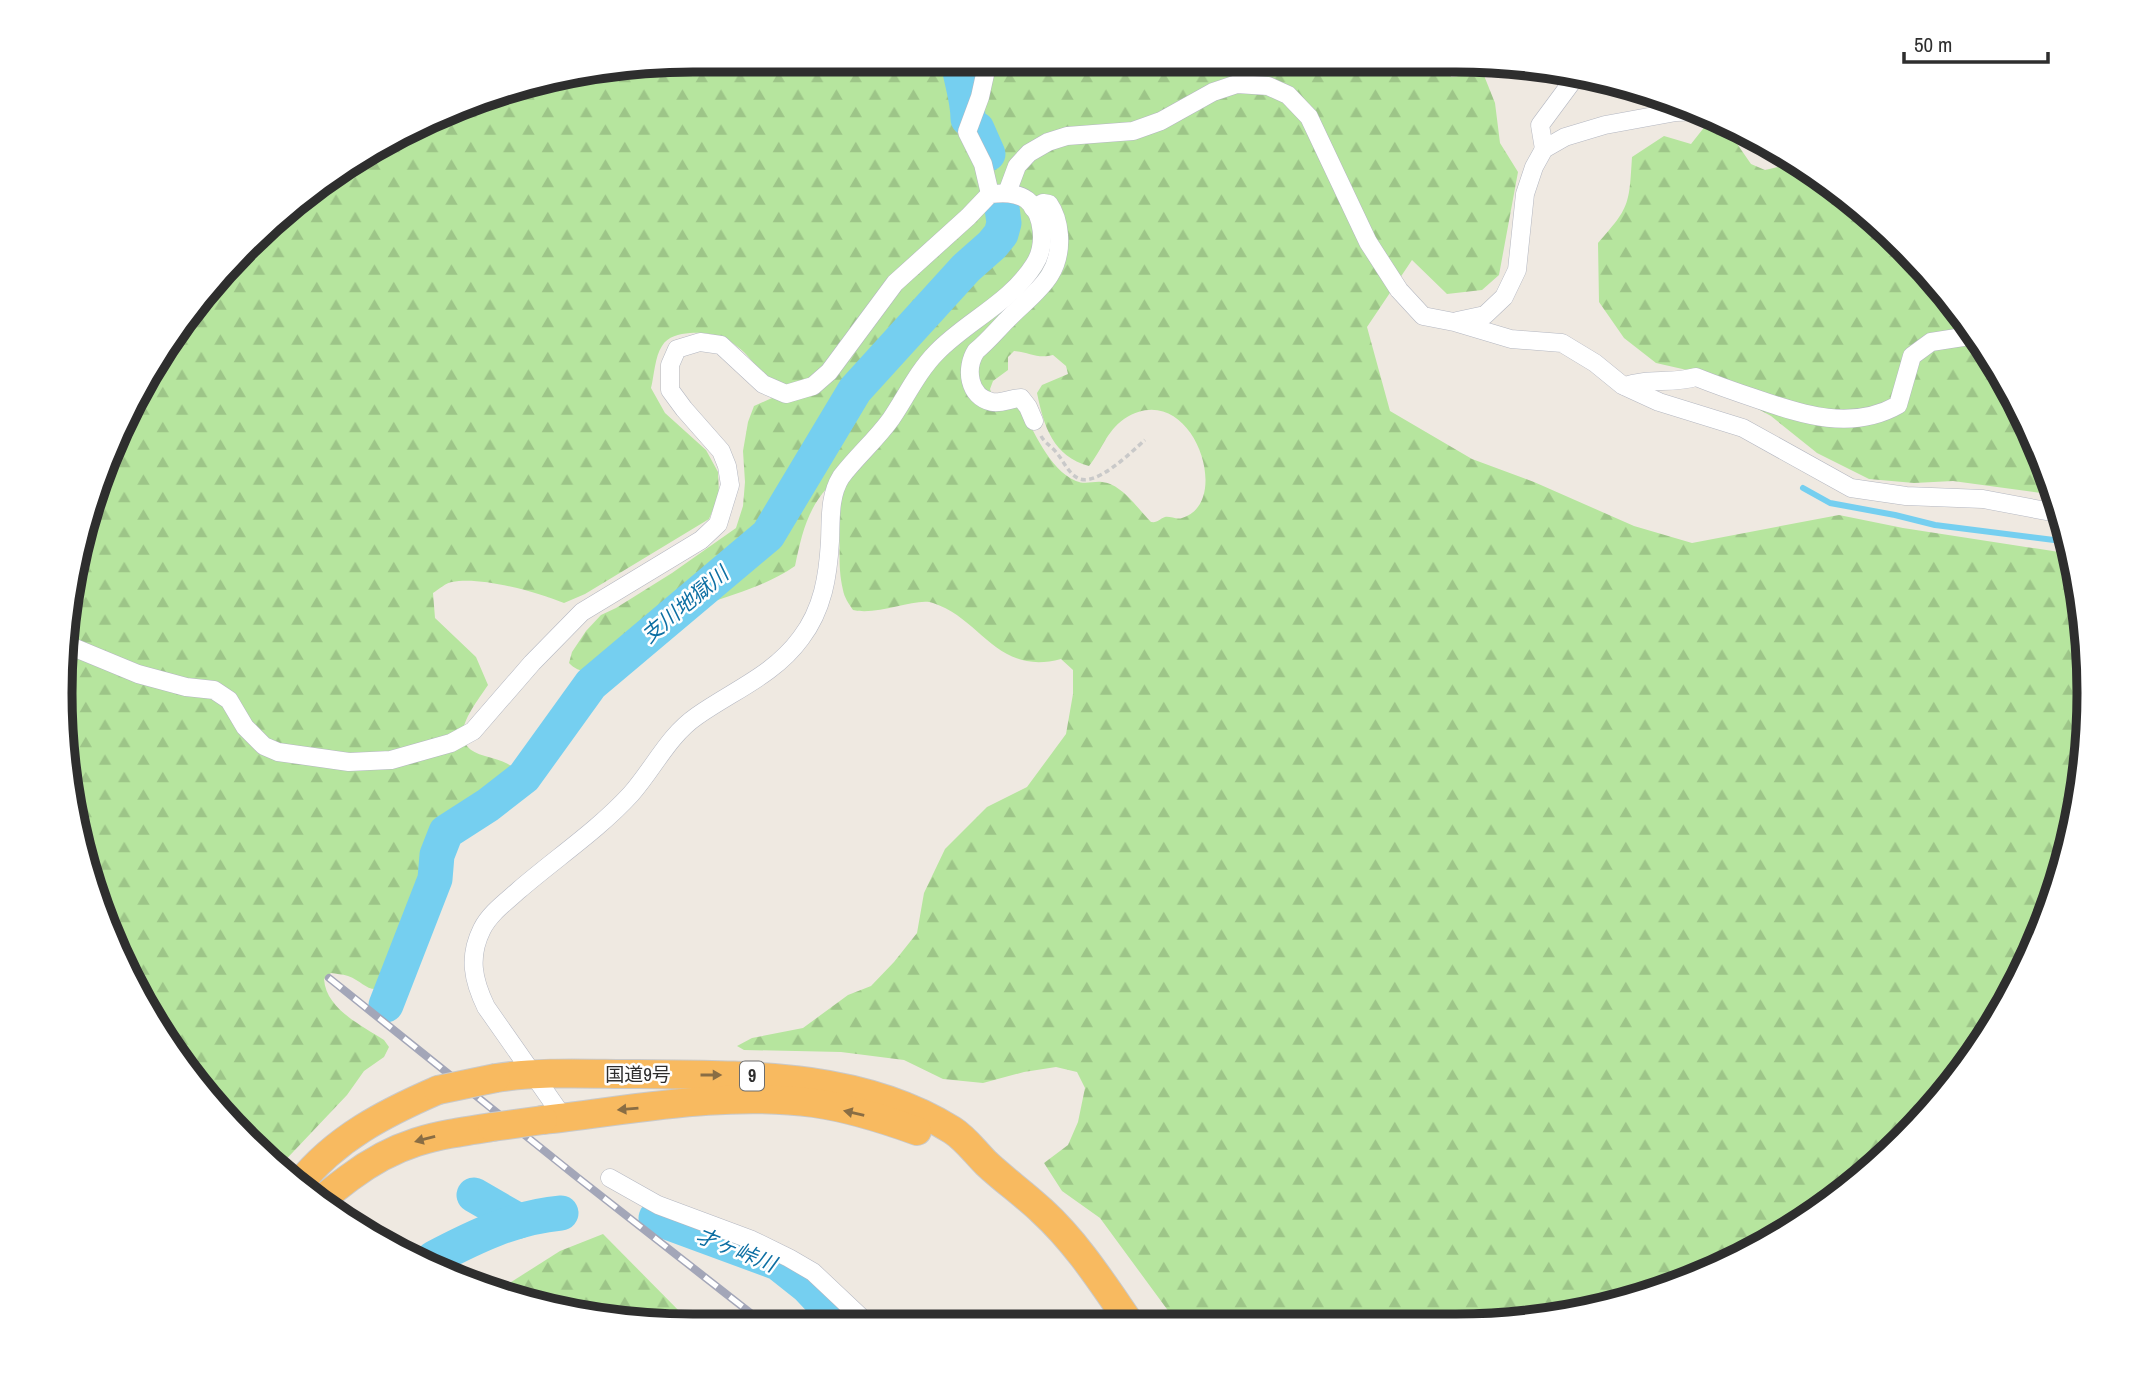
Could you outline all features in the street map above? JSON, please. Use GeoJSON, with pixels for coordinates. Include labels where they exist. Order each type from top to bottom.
{"type":"FeatureCollection","features":[{"type":"Feature","properties":{"kind":"highway","name":"国道9号"},"geometry":{"type":"LineString","coordinates":[[305,1178],[337,1145],[380,1116],[438,1090],[496,1078],[535,1074],[736,1075],[808,1081],[866,1093],[926,1115],[955,1131],[986,1163],[1043,1212],[1084,1256],[1123,1314]]}},
{"type":"Feature","properties":{"kind":"highway","name":"国道9号"},"geometry":{"type":"LineString","coordinates":[[328,1195],[370,1162],[391,1150],[444,1134],[732,1099],[815,1103],[889,1121],[945,1142],[986,1163]]}},
{"type":"Feature","properties":{"kind":"street"},"geometry":{"type":"LineString","coordinates":[[986,72],[967,132],[998,194]]}},
{"type":"Feature","properties":{"kind":"street"},"geometry":{"type":"LineString","coordinates":[[1454,322],[1485,315],[1504,297],[1517,270],[1525,194],[1544,149],[1540,125],[1571,83]]}},
{"type":"Feature","properties":{"kind":"street"},"geometry":{"type":"LineString","coordinates":[[73,647],[138,674],[186,687],[214,690],[229,700],[245,727],[264,746],[278,752],[349,762],[391,760],[452,743],[473,731],[532,663],[582,612],[701,540],[718,524],[730,485],[727,467],[720,451],[670,390],[670,365],[677,349],[701,342],[722,345],[763,384],[786,394],[813,386],[829,372],[895,282],[998,194],[1029,153],[1048,142],[1067,136],[1133,131],[1161,121],[1213,92],[1237,84],[1268,86],[1288,95],[1309,117],[1368,242],[1399,290],[1423,316],[1511,339],[1562,343],[1625,386],[1659,402],[1743,428],[1851,488],[1906,496],[1983,499],[2050,511]]}},
{"type":"Feature","properties":{"kind":"street"},"geometry":{"type":"LineString","coordinates":[[1544,149],[1565,137],[1605,125],[1675,112]]}},
{"type":"Feature","properties":{"kind":"street"},"geometry":{"type":"LineString","coordinates":[[553,1119],[535,1074],[486,1007],[479,992],[473,974],[473,955],[484,926],[497,909],[590,832],[631,794],[676,734],[697,716],[764,675],[784,658],[803,636],[820,607],[824,591],[828,570],[831,505],[840,479],[890,420],[937,352],[1009,294],[1033,267],[1040,254],[1042,232],[1033,208],[1028,201],[998,194]]}},
{"type":"Feature","properties":{"kind":"street"},"geometry":{"type":"LineString","coordinates":[[1033,208],[1043,203],[1049,204],[1055,211],[1059,243],[1057,264],[1051,276],[976,351],[968,369],[974,390],[992,402],[1021,398],[1034,422]]}},
{"type":"Feature","properties":{"kind":"street"},"geometry":{"type":"LineString","coordinates":[[1625,386],[1636,382],[1681,382],[1696,377],[1799,414],[1861,419],[1898,405],[1912,356],[1931,342],[1965,337]]}},
{"type":"Feature","properties":{"kind":"street"},"geometry":{"type":"LineString","coordinates":[[610,1178],[658,1205],[752,1240],[789,1258],[813,1272],[858,1314]]}},
{"type":"Feature","properties":{"kind":"path"},"geometry":{"type":"LineString","coordinates":[[1034,422],[1046,444],[1053,448],[1079,480],[1093,480],[1144,440]]}},
{"type":"Feature","properties":{"kind":"green space"},"geometry":{"type":"Polygon","coordinates":[[[1450,72],[1451,77],[1483,73],[1495,103],[1500,143],[1518,172],[1499,275],[1482,290],[1447,294],[1412,260],[1367,327],[1390,411],[1472,459],[1534,482],[1634,526],[1692,543],[1839,515],[1903,528],[2061,552],[2072,612],[2076,652],[2076,734],[2065,814],[2044,893],[2013,968],[1973,1038],[1923,1103],[1866,1160],[1801,1210],[1731,1250],[1656,1281],[1577,1302],[1497,1313],[1171,1314],[1100,1218],[1062,1191],[1044,1163],[1068,1145],[1078,1122],[1085,1088],[1077,1072],[1056,1067],[983,1083],[943,1079],[904,1060],[841,1052],[744,1050],[737,1046],[752,1038],[803,1028],[848,995],[871,986],[894,962],[917,933],[924,893],[945,849],[987,807],[1027,787],[1066,734],[1073,694],[1073,670],[1061,659],[1039,662],[1021,660],[1005,653],[965,621],[933,603],[917,602],[874,611],[853,610],[844,593],[839,526],[827,488],[814,505],[802,534],[795,566],[761,585],[667,619],[601,667],[590,671],[579,670],[569,663],[572,652],[586,631],[601,615],[672,573],[736,528],[743,506],[743,451],[748,422],[754,406],[772,398],[760,372],[742,350],[731,342],[705,333],[678,335],[662,346],[651,388],[665,413],[706,450],[718,472],[719,495],[709,519],[585,594],[564,603],[525,590],[478,581],[450,583],[433,593],[435,618],[476,657],[488,685],[464,725],[465,743],[472,750],[508,764],[519,774],[513,782],[436,835],[429,881],[389,985],[371,989],[348,976],[331,973],[324,979],[326,990],[338,1008],[384,1040],[389,1047],[384,1057],[364,1071],[347,1095],[284,1161],[226,1103],[176,1038],[155,1004],[119,931],[93,854],[84,814],[73,734],[73,652],[77,612],[93,532],[119,455],[155,382],[176,348],[226,283],[283,226],[348,176],[418,136],[493,105],[572,84],[652,73],[1450,72]],[[1014,351],[1008,357],[1008,370],[993,381],[990,389],[992,395],[1019,404],[1057,468],[1079,482],[1102,482],[1116,487],[1151,522],[1165,517],[1182,518],[1197,508],[1205,490],[1205,468],[1198,446],[1186,427],[1169,414],[1148,410],[1124,419],[1108,435],[1089,466],[1067,455],[1047,428],[1037,393],[1042,385],[1068,374],[1066,366],[1053,355],[1038,356],[1014,351]]]}},
{"type":"Feature","properties":{"kind":"green space"},"geometry":{"type":"Polygon","coordinates":[[[1706,125],[1732,137],[1751,164],[1765,170],[1784,165],[1801,176],[1866,226],[1895,254],[1923,283],[1973,348],[2013,418],[2044,494],[1953,481],[1914,483],[1869,479],[1817,453],[1771,416],[1738,398],[1709,375],[1656,363],[1624,338],[1599,302],[1598,243],[1626,204],[1632,157],[1664,136],[1691,144],[1706,125]]]}},
{"type":"Feature","properties":{"kind":"green space"},"geometry":{"type":"Polygon","coordinates":[[[603,1234],[682,1314],[612,1309],[506,1285],[560,1251],[603,1234]]]}},
{"type":"Feature","properties":{"kind":"waterway","name":"支川地獄川"},"geometry":{"type":"LineString","coordinates":[[960,72],[968,119]]}},
{"type":"Feature","properties":{"kind":"waterway","name":"支川地獄川"},"geometry":{"type":"LineString","coordinates":[[977,129],[988,154]]}},
{"type":"Feature","properties":{"kind":"waterway","name":"支川地獄川"},"geometry":{"type":"LineString","coordinates":[[386,1005],[435,879],[437,855],[446,832],[488,805],[524,777],[591,684],[768,535],[855,390],[966,268],[1001,234],[1004,223],[1002,208]]}},
{"type":"Feature","properties":{"kind":"waterway"},"geometry":{"type":"LineString","coordinates":[[1803,488],[1830,503],[1935,525],[2058,540]]}},
{"type":"Feature","properties":{"kind":"waterway","name":"支川地獄川"},"geometry":{"type":"LineString","coordinates":[[474,1195],[519,1221]]}},
{"type":"Feature","properties":{"kind":"waterway","name":"才ヶ峠川"},"geometry":{"type":"LineString","coordinates":[[435,1258],[511,1223],[561,1213]]}},
{"type":"Feature","properties":{"kind":"waterway","name":"才ヶ峠川"},"geometry":{"type":"LineString","coordinates":[[656,1218],[778,1263],[807,1286],[833,1314]]}},
{"type":"Feature","properties":{"kind":"railway"},"geometry":{"type":"LineString","coordinates":[[329,978],[752,1314]]}}]}
